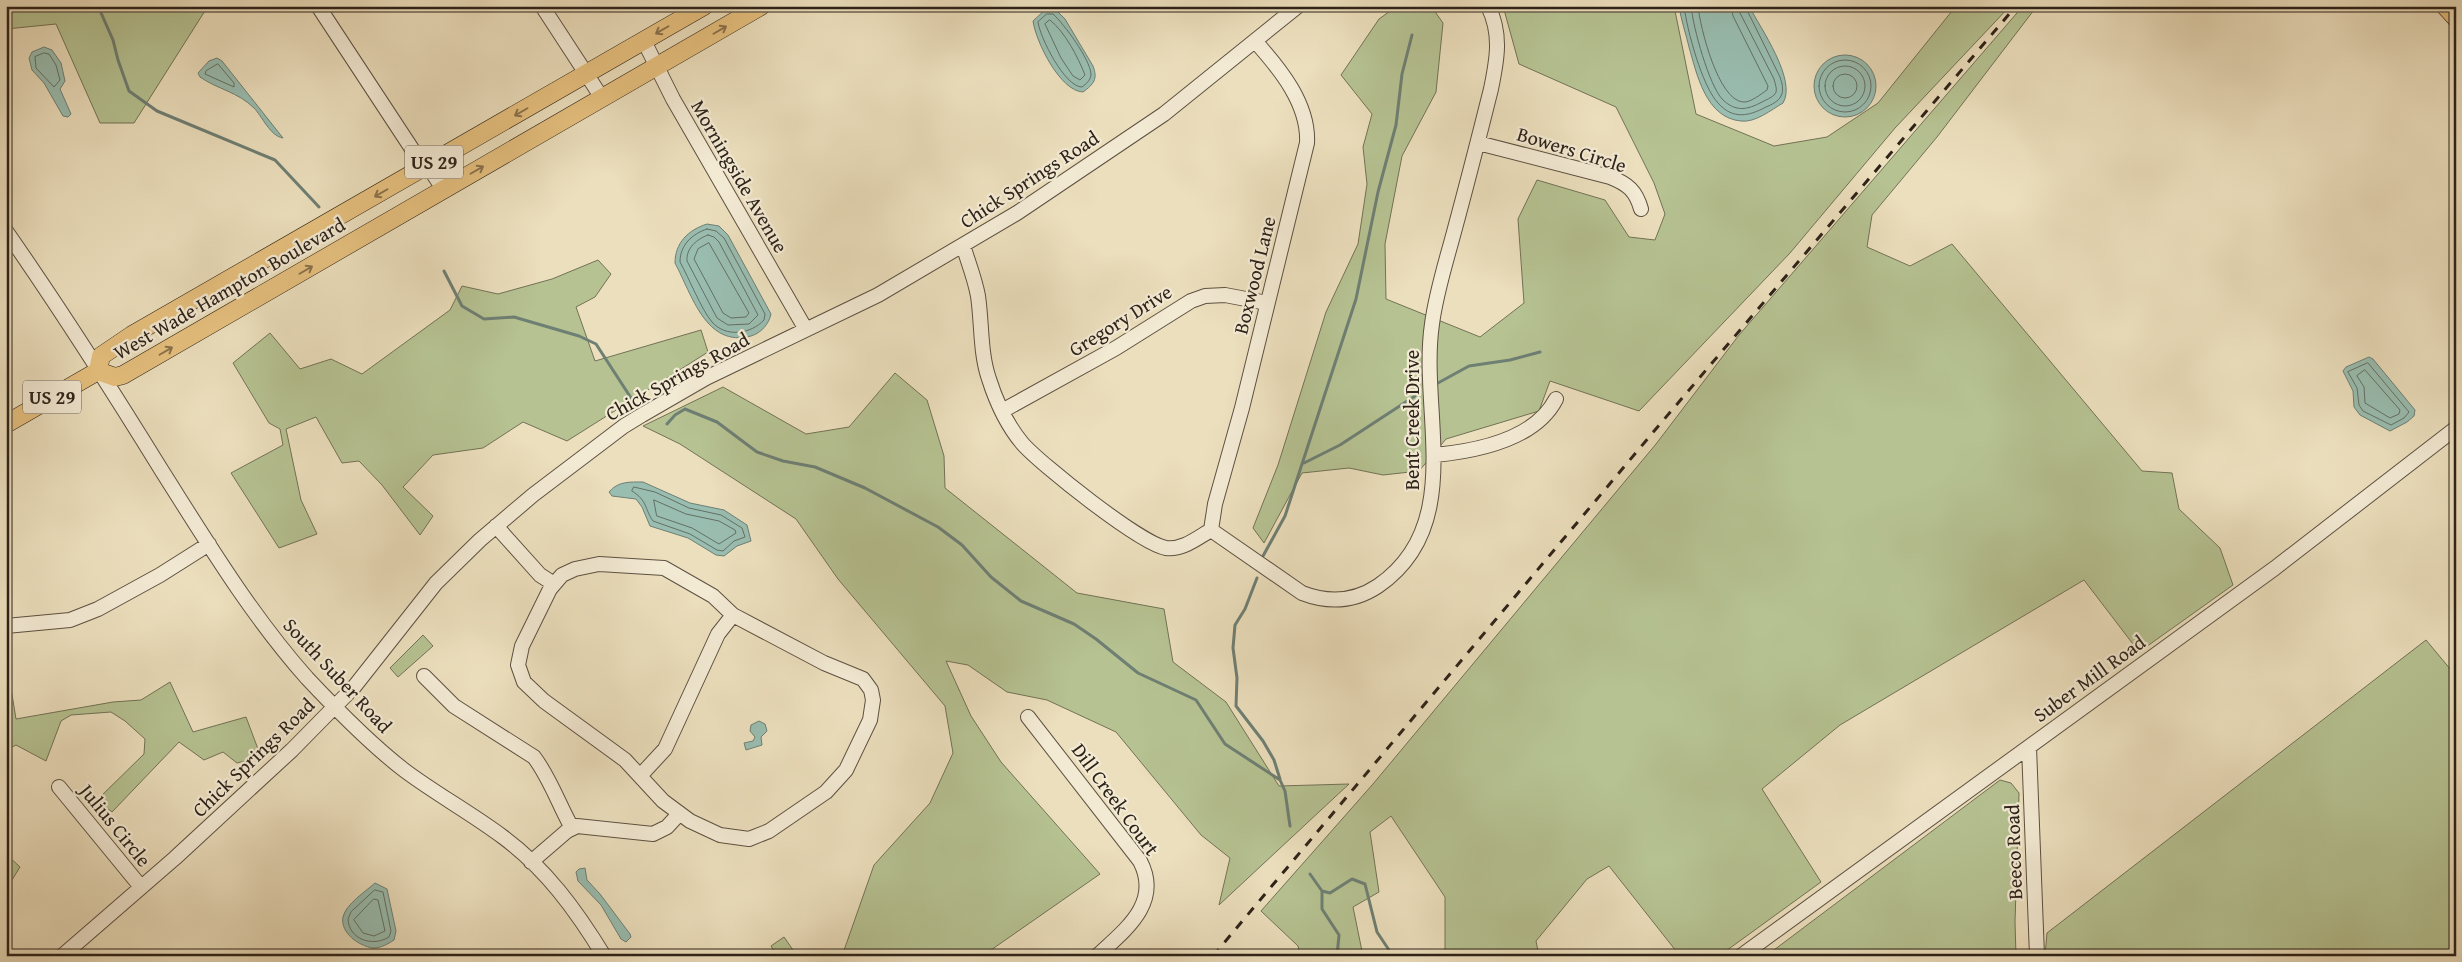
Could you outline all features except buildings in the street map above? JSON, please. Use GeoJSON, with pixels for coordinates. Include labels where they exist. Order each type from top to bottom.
{"type":"FeatureCollection","features":[{"type":"Feature","properties":{"kind":"main road","name":"West Wade Hampton Boulevard"},"geometry":{"type":"LineString","coordinates":[[704,6],[132,335],[101,356],[98,371],[115,377],[123,375],[762,6]]}},
{"type":"Feature","properties":{"kind":"main road"},"geometry":{"type":"LineString","coordinates":[[2445,6],[2456,18]]}},
{"type":"Feature","properties":{"kind":"main road","name":"US 29"},"geometry":{"type":"LineString","coordinates":[[6,424],[98,371]]}},
{"type":"Feature","properties":{"kind":"street"},"geometry":{"type":"LineString","coordinates":[[318,6],[412,149],[428,166],[444,190]]}},
{"type":"Feature","properties":{"kind":"street"},"geometry":{"type":"LineString","coordinates":[[542,6],[602,98]]}},
{"type":"Feature","properties":{"kind":"street","name":"Chick Springs Road"},"geometry":{"type":"LineString","coordinates":[[62,956],[248,792],[354,687],[436,583],[496,526],[533,495],[624,426],[706,378],[805,328],[878,295],[1025,208],[1156,119],[1298,6]]}},
{"type":"Feature","properties":{"kind":"street","name":"Bent Creek Drive"},"geometry":{"type":"LineString","coordinates":[[1211,530],[1302,593],[1329,600],[1358,596],[1374,589],[1388,578],[1418,540],[1431,503],[1435,455],[1429,371],[1432,325],[1442,275],[1478,143],[1498,52],[1496,29],[1488,6]]}},
{"type":"Feature","properties":{"kind":"street","name":"Morningside Avenue"},"geometry":{"type":"LineString","coordinates":[[644,41],[673,99],[805,328]]}},
{"type":"Feature","properties":{"kind":"street","name":"Boxwood Lane"},"geometry":{"type":"LineString","coordinates":[[1211,530],[1215,504],[1304,157],[1307,132],[1305,117],[1295,95],[1255,41]]}},
{"type":"Feature","properties":{"kind":"street","name":"Bowers Circle"},"geometry":{"type":"LineString","coordinates":[[1478,143],[1610,177],[1625,183],[1633,189],[1641,209]]}},
{"type":"Feature","properties":{"kind":"street","name":"South Suber Road"},"geometry":{"type":"LineString","coordinates":[[6,231],[209,544],[270,634],[335,706],[402,769],[502,836],[531,862],[561,892],[583,921],[604,956]]}},
{"type":"Feature","properties":{"kind":"street"},"geometry":{"type":"LineString","coordinates":[[963,245],[978,296],[987,374],[1002,411],[1018,437],[1029,450],[1075,488],[1147,541],[1172,548],[1188,544],[1211,530]]}},
{"type":"Feature","properties":{"kind":"street","name":"Gregory Drive"},"geometry":{"type":"LineString","coordinates":[[1002,411],[1116,348],[1190,301],[1205,296],[1225,295],[1267,303]]}},
{"type":"Feature","properties":{"kind":"street"},"geometry":{"type":"LineString","coordinates":[[1435,455],[1468,451],[1508,438],[1544,417],[1556,399]]}},
{"type":"Feature","properties":{"kind":"street","name":"Suber Mill Road"},"geometry":{"type":"LineString","coordinates":[[1741,956],[2310,542],[2456,428]]}},
{"type":"Feature","properties":{"kind":"street"},"geometry":{"type":"LineString","coordinates":[[496,526],[540,575],[554,584]]}},
{"type":"Feature","properties":{"kind":"street"},"geometry":{"type":"LineString","coordinates":[[6,626],[70,620],[98,608],[160,575],[209,544]]}},
{"type":"Feature","properties":{"kind":"street"},"geometry":{"type":"LineString","coordinates":[[599,564],[664,568],[714,596],[733,614],[824,663],[863,679],[871,690],[873,700],[870,720],[846,770],[826,792],[769,831],[749,839],[720,835],[679,814],[663,801],[625,760],[544,700],[524,682],[518,664],[522,646],[554,584],[562,575],[575,569],[599,564]]}},
{"type":"Feature","properties":{"kind":"street"},"geometry":{"type":"LineString","coordinates":[[640,776],[665,749],[718,634],[733,614]]}},
{"type":"Feature","properties":{"kind":"street"},"geometry":{"type":"LineString","coordinates":[[424,676],[454,706],[534,757],[544,770],[558,804],[572,828]]}},
{"type":"Feature","properties":{"kind":"street","name":"Dill Creek Court"},"geometry":{"type":"LineString","coordinates":[[1028,717],[1140,861],[1145,873],[1146,892],[1138,915],[1097,956]]}},
{"type":"Feature","properties":{"kind":"street","name":"Beeco Road"},"geometry":{"type":"LineString","coordinates":[[2029,747],[2037,956]]}},
{"type":"Feature","properties":{"kind":"street","name":"Julius Circle"},"geometry":{"type":"LineString","coordinates":[[59,787],[141,887]]}},
{"type":"Feature","properties":{"kind":"street"},"geometry":{"type":"LineString","coordinates":[[531,862],[572,828],[577,826],[653,834],[667,827],[679,814]]}},
{"type":"Feature","properties":{"kind":"green space"},"geometry":{"type":"Polygon","coordinates":[[[6,6],[109,6],[116,9],[124,6],[208,6],[134,123],[100,123],[56,24],[6,29],[6,6]]]}},
{"type":"Feature","properties":{"kind":"green space"},"geometry":{"type":"Polygon","coordinates":[[[1397,6],[1431,6],[1443,23],[1436,92],[1402,156],[1385,244],[1386,299],[1480,337],[1524,303],[1518,219],[1537,180],[1605,200],[1629,237],[1655,240],[1665,214],[1654,183],[1616,107],[1519,64],[1503,6],[1674,6],[1696,114],[1774,146],[1827,137],[1878,103],[1956,6],[2010,6],[1895,128],[1790,253],[1639,411],[1550,381],[1539,411],[1446,439],[1419,471],[1383,475],[1349,468],[1302,473],[1264,543],[1253,528],[1278,465],[1326,312],[1358,244],[1367,184],[1363,147],[1372,114],[1341,75],[1379,19],[1397,6]]]}},
{"type":"Feature","properties":{"kind":"green space"},"geometry":{"type":"Polygon","coordinates":[[[2023,6],[2037,6],[1937,137],[1872,215],[1867,247],[1910,266],[1952,244],[2142,471],[2172,473],[2179,509],[2220,548],[2233,585],[2139,652],[2084,580],[1840,725],[1762,789],[1821,882],[1719,956],[1680,956],[1609,866],[1587,879],[1536,941],[1539,956],[1445,956],[1445,897],[1391,816],[1370,832],[1379,892],[1353,907],[1363,956],[1300,956],[1298,946],[1261,911],[1373,784],[1656,444],[1739,335],[2023,6]]]}},
{"type":"Feature","properties":{"kind":"green space"},"geometry":{"type":"Polygon","coordinates":[[[598,260],[611,274],[595,297],[576,307],[595,361],[701,330],[708,352],[567,441],[523,422],[483,448],[433,455],[403,487],[433,516],[420,535],[382,485],[359,461],[342,463],[316,417],[286,429],[301,500],[317,534],[279,548],[231,473],[283,445],[280,429],[269,423],[233,363],[270,333],[300,369],[331,359],[362,374],[450,310],[462,286],[498,294],[552,279],[598,260]]]}},
{"type":"Feature","properties":{"kind":"green space"},"geometry":{"type":"Polygon","coordinates":[[[895,373],[927,400],[944,456],[945,488],[1077,593],[1164,609],[1173,662],[1226,702],[1279,786],[1349,784],[1219,905],[1230,858],[1201,835],[1116,732],[1047,700],[1007,692],[968,665],[946,661],[971,716],[1001,762],[1100,874],[991,950],[990,956],[842,956],[874,865],[930,803],[953,753],[945,706],[838,579],[796,519],[680,444],[643,426],[723,387],[806,434],[849,427],[895,373]]]}},
{"type":"Feature","properties":{"kind":"green space"},"geometry":{"type":"Polygon","coordinates":[[[423,635],[433,646],[398,677],[390,668],[423,635]]]}},
{"type":"Feature","properties":{"kind":"green space"},"geometry":{"type":"Polygon","coordinates":[[[2426,640],[2456,676],[2456,956],[2045,956],[2047,933],[2426,640]]]}},
{"type":"Feature","properties":{"kind":"green space"},"geometry":{"type":"Polygon","coordinates":[[[6,658],[16,719],[113,702],[141,700],[170,682],[193,732],[246,717],[261,757],[237,763],[223,752],[204,760],[179,742],[112,812],[97,800],[144,754],[145,739],[125,721],[111,712],[71,715],[61,721],[46,761],[16,745],[6,750],[6,658]]]}},
{"type":"Feature","properties":{"kind":"green space"},"geometry":{"type":"Polygon","coordinates":[[[2000,780],[2011,783],[2019,793],[2015,922],[2016,956],[1766,956],[2000,780]]]}},
{"type":"Feature","properties":{"kind":"green space"},"geometry":{"type":"Polygon","coordinates":[[[6,854],[20,867],[7,888],[6,888],[6,854]]]}},
{"type":"Feature","properties":{"kind":"green space"},"geometry":{"type":"Polygon","coordinates":[[[784,937],[793,950],[784,956],[777,956],[771,946],[784,937]]]}},
{"type":"Feature","properties":{"kind":"water"},"geometry":{"type":"Polygon","coordinates":[[[1679,6],[1749,6],[1782,68],[1786,93],[1783,103],[1763,115],[1746,121],[1729,118],[1719,112],[1711,104],[1700,82],[1679,6]]]}},
{"type":"Feature","properties":{"kind":"water"},"geometry":{"type":"Polygon","coordinates":[[[1046,9],[1055,9],[1065,19],[1093,66],[1094,81],[1083,92],[1074,90],[1058,75],[1050,64],[1039,41],[1033,21],[1046,9]]]}},
{"type":"Feature","properties":{"kind":"water"},"geometry":{"type":"Polygon","coordinates":[[[44,47],[52,50],[61,63],[65,81],[60,89],[71,114],[68,117],[63,116],[44,83],[32,70],[29,58],[32,52],[44,47]]]}},
{"type":"Feature","properties":{"kind":"water"},"geometry":{"type":"Polygon","coordinates":[[[1839,55],[1851,55],[1867,64],[1874,74],[1876,86],[1874,98],[1867,108],[1851,117],[1839,117],[1828,112],[1819,103],[1814,92],[1814,80],[1819,69],[1828,60],[1839,55]]]}},
{"type":"Feature","properties":{"kind":"water"},"geometry":{"type":"Polygon","coordinates":[[[217,58],[222,61],[283,138],[270,130],[248,103],[200,77],[198,73],[209,61],[217,58]]]}},
{"type":"Feature","properties":{"kind":"water"},"geometry":{"type":"Polygon","coordinates":[[[707,224],[719,226],[728,235],[771,314],[766,325],[755,335],[736,338],[723,334],[712,327],[702,316],[675,263],[677,249],[684,238],[694,230],[707,224]]]}},
{"type":"Feature","properties":{"kind":"water"},"geometry":{"type":"Polygon","coordinates":[[[2369,357],[2373,359],[2415,410],[2414,416],[2407,422],[2390,431],[2360,415],[2354,407],[2353,391],[2343,371],[2346,367],[2369,357]]]}},
{"type":"Feature","properties":{"kind":"water"},"geometry":{"type":"Polygon","coordinates":[[[643,482],[690,503],[724,510],[747,525],[751,541],[737,546],[724,556],[716,555],[688,538],[650,526],[642,507],[636,499],[612,496],[609,492],[620,484],[643,482]]]}},
{"type":"Feature","properties":{"kind":"water"},"geometry":{"type":"Polygon","coordinates":[[[759,721],[765,724],[767,731],[761,737],[762,745],[746,750],[744,743],[753,741],[755,737],[750,731],[751,725],[759,721]]]}},
{"type":"Feature","properties":{"kind":"water"},"geometry":{"type":"Polygon","coordinates":[[[585,868],[587,880],[630,934],[631,937],[626,942],[621,939],[601,905],[578,881],[576,872],[579,869],[585,868]]]}},
{"type":"Feature","properties":{"kind":"water"},"geometry":{"type":"Polygon","coordinates":[[[375,883],[387,889],[396,931],[394,940],[382,947],[373,948],[362,945],[347,933],[344,928],[343,917],[348,907],[375,883]]]}},
{"type":"Feature","properties":{"kind":"waterway"},"geometry":{"type":"LineString","coordinates":[[98,6],[113,40],[129,91],[157,111],[275,160],[319,207]]}},
{"type":"Feature","properties":{"kind":"waterway"},"geometry":{"type":"LineString","coordinates":[[1263,556],[1285,516],[1356,299],[1378,192],[1396,125],[1402,74],[1412,35]]}},
{"type":"Feature","properties":{"kind":"waterway"},"geometry":{"type":"LineString","coordinates":[[444,271],[462,306],[484,319],[514,317],[579,336],[596,344],[633,401]]}},
{"type":"Feature","properties":{"kind":"waterway"},"geometry":{"type":"LineString","coordinates":[[1438,383],[1469,366],[1510,360],[1540,352]]}},
{"type":"Feature","properties":{"kind":"waterway"},"geometry":{"type":"LineString","coordinates":[[1304,463],[1340,445],[1415,396]]}},
{"type":"Feature","properties":{"kind":"waterway"},"geometry":{"type":"LineString","coordinates":[[667,424],[675,415],[685,409],[717,422],[757,452],[783,461],[815,467],[865,488],[938,527],[962,545],[991,577],[1021,601],[1074,624],[1138,673],[1196,700],[1225,744],[1280,780],[1285,791],[1290,826]]}},
{"type":"Feature","properties":{"kind":"waterway"},"geometry":{"type":"LineString","coordinates":[[1257,578],[1245,609],[1235,625],[1233,648],[1237,678],[1236,706],[1263,741],[1274,760],[1280,779]]}},
{"type":"Feature","properties":{"kind":"waterway"},"geometry":{"type":"LineString","coordinates":[[1310,874],[1322,891],[1330,893],[1352,879],[1365,884],[1377,932],[1393,956]]}},
{"type":"Feature","properties":{"kind":"waterway"},"geometry":{"type":"LineString","coordinates":[[1322,891],[1322,909],[1339,935],[1337,956]]}},
{"type":"Feature","properties":{"kind":"railway"},"geometry":{"type":"LineString","coordinates":[[1213,956],[1655,430],[2016,6]]}}]}
